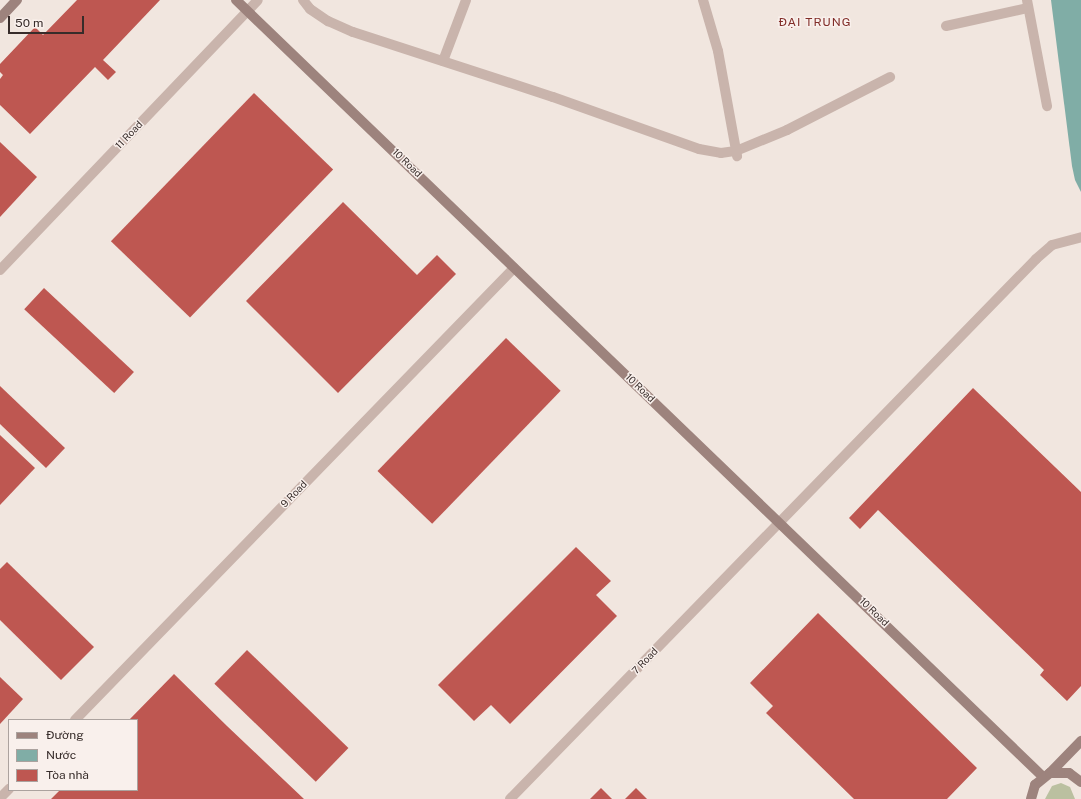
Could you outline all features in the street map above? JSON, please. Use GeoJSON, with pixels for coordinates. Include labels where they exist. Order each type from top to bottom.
{"type":"FeatureCollection","features":[{"type":"Feature","properties":{"kind":"street"},"geometry":{"type":"LineString","coordinates":[[0,18],[17,0]]}},
{"type":"Feature","properties":{"kind":"street","name":"10 Road"},"geometry":{"type":"LineString","coordinates":[[236,0],[514,268],[1046,775]]}},
{"type":"Feature","properties":{"kind":"street","name":"11 Road"},"geometry":{"type":"LineString","coordinates":[[0,270],[258,0]]}},
{"type":"Feature","properties":{"kind":"street"},"geometry":{"type":"LineString","coordinates":[[303,0],[310,9],[328,21],[699,149],[722,153],[736,153],[787,130],[890,77]]}},
{"type":"Feature","properties":{"kind":"street"},"geometry":{"type":"LineString","coordinates":[[443,61],[466,0]]}},
{"type":"Feature","properties":{"kind":"street"},"geometry":{"type":"LineString","coordinates":[[703,0],[718,51],[736,153]]}},
{"type":"Feature","properties":{"kind":"street"},"geometry":{"type":"LineString","coordinates":[[946,26],[1027,4],[1047,106]]}},
{"type":"Feature","properties":{"kind":"street","name":"7 Road"},"geometry":{"type":"LineString","coordinates":[[510,799],[1036,259],[1052,245],[1081,237]]}},
{"type":"Feature","properties":{"kind":"street","name":"9 Road"},"geometry":{"type":"LineString","coordinates":[[76,719],[514,268]]}},
{"type":"Feature","properties":{"kind":"street"},"geometry":{"type":"LineString","coordinates":[[1024,799],[1032,795],[1046,775],[1081,741]]}},
{"type":"Feature","properties":{"kind":"street"},"geometry":{"type":"LineString","coordinates":[[1046,775],[1069,773],[1081,782]]}},
{"type":"Feature","properties":{"kind":"street"},"geometry":{"type":"LineString","coordinates":[[0,798],[8,790]]}},
{"type":"Feature","properties":{"kind":"green space"},"geometry":{"type":"Polygon","coordinates":[[[1061,783],[1070,787],[1075,799],[1045,799],[1052,786],[1061,783]]]}},
{"type":"Feature","properties":{"kind":"water"},"geometry":{"type":"Polygon","coordinates":[[[1051,0],[1081,0],[1081,192],[1075,180],[1072,166],[1051,0]]]}},
{"type":"Feature","properties":{"kind":"building"},"geometry":{"type":"Polygon","coordinates":[[[77,0],[160,0],[103,60],[116,72],[108,80],[95,67],[30,134],[0,105],[0,79],[3,75],[0,72],[0,64],[35,27],[43,35],[77,0]]]}},
{"type":"Feature","properties":{"kind":"building"},"geometry":{"type":"Polygon","coordinates":[[[254,93],[333,169],[190,318],[111,241],[254,93]]]}},
{"type":"Feature","properties":{"kind":"building"},"geometry":{"type":"Polygon","coordinates":[[[0,142],[37,177],[0,217],[0,142]]]}},
{"type":"Feature","properties":{"kind":"building"},"geometry":{"type":"Polygon","coordinates":[[[343,202],[417,275],[437,255],[456,274],[338,393],[246,301],[343,202]]]}},
{"type":"Feature","properties":{"kind":"building"},"geometry":{"type":"Polygon","coordinates":[[[44,288],[134,372],[114,393],[24,309],[44,288]]]}},
{"type":"Feature","properties":{"kind":"building"},"geometry":{"type":"Polygon","coordinates":[[[506,338],[561,391],[432,524],[377,471],[506,338]]]}},
{"type":"Feature","properties":{"kind":"building"},"geometry":{"type":"Polygon","coordinates":[[[0,386],[65,448],[46,468],[0,424],[0,386]]]}},
{"type":"Feature","properties":{"kind":"building"},"geometry":{"type":"Polygon","coordinates":[[[973,388],[1081,492],[1081,686],[1067,701],[1040,675],[1044,670],[878,510],[860,529],[849,518],[973,388]]]}},
{"type":"Feature","properties":{"kind":"building"},"geometry":{"type":"Polygon","coordinates":[[[0,435],[35,468],[0,505],[0,435]]]}},
{"type":"Feature","properties":{"kind":"building"},"geometry":{"type":"Polygon","coordinates":[[[576,547],[611,581],[596,595],[617,616],[510,724],[491,705],[474,721],[438,685],[576,547]]]}},
{"type":"Feature","properties":{"kind":"building"},"geometry":{"type":"Polygon","coordinates":[[[7,562],[94,647],[61,680],[0,620],[0,569],[7,562]]]}},
{"type":"Feature","properties":{"kind":"building"},"geometry":{"type":"Polygon","coordinates":[[[818,613],[977,768],[947,799],[854,799],[766,713],[773,706],[750,683],[818,613]]]}},
{"type":"Feature","properties":{"kind":"building"},"geometry":{"type":"Polygon","coordinates":[[[247,650],[348,748],[316,782],[214,684],[247,650]]]}},
{"type":"Feature","properties":{"kind":"building"},"geometry":{"type":"Polygon","coordinates":[[[174,674],[304,799],[51,799],[59,791],[138,791],[138,719],[130,719],[174,674]]]}},
{"type":"Feature","properties":{"kind":"building"},"geometry":{"type":"Polygon","coordinates":[[[0,677],[23,699],[0,724],[0,677]]]}},
{"type":"Feature","properties":{"kind":"building"},"geometry":{"type":"Polygon","coordinates":[[[601,788],[612,799],[590,799],[601,788]]]}},
{"type":"Feature","properties":{"kind":"building"},"geometry":{"type":"Polygon","coordinates":[[[636,788],[647,799],[625,799],[636,788]]]}},
{"type":"Feature","properties":{"kind":"district","name":"ĐẠI TRUNG"},"geometry":{"type":"Point","coordinates":[815,23]}}]}
